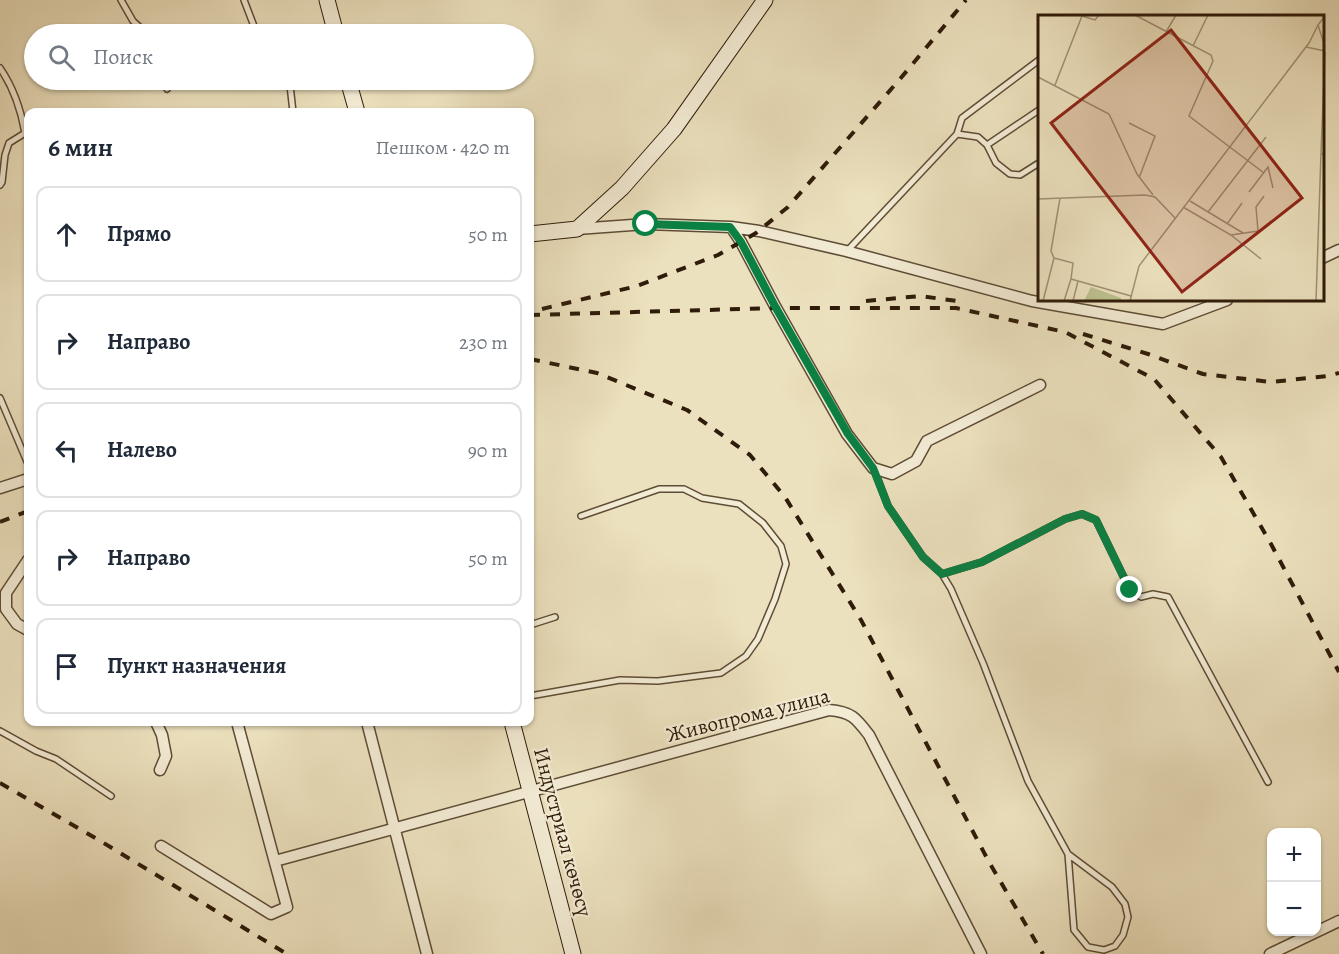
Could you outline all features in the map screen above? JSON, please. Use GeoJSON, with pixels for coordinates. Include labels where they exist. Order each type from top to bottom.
{"type":"FeatureCollection","features":[{"type":"Feature","properties":{"kind":"main road"},"geometry":{"type":"LineString","coordinates":[[327,0],[333,24]]}},
{"type":"Feature","properties":{"kind":"main road"},"geometry":{"type":"LineString","coordinates":[[534,234],[577,229],[622,188],[674,129],[765,0]]}},
{"type":"Feature","properties":{"kind":"main road"},"geometry":{"type":"LineString","coordinates":[[351,90],[356,108]]}},
{"type":"Feature","properties":{"kind":"main road","name":"Индустриал көчөсү"},"geometry":{"type":"LineString","coordinates":[[513,726],[573,954]]}},
{"type":"Feature","properties":{"kind":"street"},"geometry":{"type":"LineString","coordinates":[[577,229],[646,224],[730,227],[759,231],[846,251],[1032,301],[1163,324],[1222,302]]}},
{"type":"Feature","properties":{"kind":"street"},"geometry":{"type":"LineString","coordinates":[[730,227],[741,242],[848,434],[873,468],[892,474],[916,461],[927,441],[1040,385]]}},
{"type":"Feature","properties":{"kind":"street"},"geometry":{"type":"LineString","coordinates":[[1324,258],[1339,250]]}},
{"type":"Feature","properties":{"kind":"street"},"geometry":{"type":"LineString","coordinates":[[0,488],[24,480]]}},
{"type":"Feature","properties":{"kind":"street"},"geometry":{"type":"LineString","coordinates":[[24,565],[3,594],[6,609],[17,624],[24,628]]}},
{"type":"Feature","properties":{"kind":"street","name":"Живопрома улица"},"geometry":{"type":"LineString","coordinates":[[275,861],[829,710],[845,712],[858,720],[869,735],[981,954]]}},
{"type":"Feature","properties":{"kind":"street"},"geometry":{"type":"LineString","coordinates":[[158,726],[166,756],[160,770]]}},
{"type":"Feature","properties":{"kind":"street"},"geometry":{"type":"LineString","coordinates":[[161,846],[271,914],[287,907],[238,726]]}},
{"type":"Feature","properties":{"kind":"street"},"geometry":{"type":"LineString","coordinates":[[368,726],[427,954]]}},
{"type":"Feature","properties":{"kind":"street"},"geometry":{"type":"LineString","coordinates":[[1270,954],[1339,921]]}},
{"type":"Feature","properties":{"kind":"lane"},"geometry":{"type":"LineString","coordinates":[[121,0],[136,24]]}},
{"type":"Feature","properties":{"kind":"lane"},"geometry":{"type":"LineString","coordinates":[[244,0],[252,24]]}},
{"type":"Feature","properties":{"kind":"lane"},"geometry":{"type":"LineString","coordinates":[[846,251],[957,134],[962,118],[1038,61]]}},
{"type":"Feature","properties":{"kind":"lane"},"geometry":{"type":"LineString","coordinates":[[0,68],[9,81],[24,128]]}},
{"type":"Feature","properties":{"kind":"lane"},"geometry":{"type":"LineString","coordinates":[[291,90],[293,108]]}},
{"type":"Feature","properties":{"kind":"lane"},"geometry":{"type":"LineString","coordinates":[[987,145],[1038,111]]}},
{"type":"Feature","properties":{"kind":"lane"},"geometry":{"type":"LineString","coordinates":[[0,185],[9,143],[24,134]]}},
{"type":"Feature","properties":{"kind":"lane"},"geometry":{"type":"LineString","coordinates":[[957,134],[978,137],[987,145],[996,163],[1010,174],[1020,175],[1038,164]]}},
{"type":"Feature","properties":{"kind":"lane"},"geometry":{"type":"LineString","coordinates":[[0,398],[24,455]]}},
{"type":"Feature","properties":{"kind":"lane"},"geometry":{"type":"LineString","coordinates":[[873,468],[888,506],[923,557],[942,574],[951,589],[983,663],[1028,781],[1068,854],[1074,930],[1088,947],[1104,950],[1114,946],[1123,934],[1128,917],[1125,904],[1112,887],[1068,854]]}},
{"type":"Feature","properties":{"kind":"lane"},"geometry":{"type":"LineString","coordinates":[[534,695],[620,680],[658,681],[721,673],[746,656],[758,639],[786,564],[781,546],[764,523],[739,504],[702,498],[684,489],[659,489],[581,516]]}},
{"type":"Feature","properties":{"kind":"lane"},"geometry":{"type":"LineString","coordinates":[[942,574],[982,562],[1065,519],[1082,514],[1096,520],[1130,590],[1141,597],[1153,594],[1168,597],[1268,782]]}},
{"type":"Feature","properties":{"kind":"lane"},"geometry":{"type":"LineString","coordinates":[[534,624],[555,617]]}},
{"type":"Feature","properties":{"kind":"lane"},"geometry":{"type":"LineString","coordinates":[[0,731],[56,759],[111,796]]}},
{"type":"Feature","properties":{"kind":"railway"},"geometry":{"type":"LineString","coordinates":[[542,309],[637,286],[718,255],[756,233],[788,207],[966,0]]}},
{"type":"Feature","properties":{"kind":"railway"},"geometry":{"type":"LineString","coordinates":[[866,301],[920,296],[964,302]]}},
{"type":"Feature","properties":{"kind":"railway"},"geometry":{"type":"LineString","coordinates":[[534,315],[776,308],[956,308],[1065,332],[1154,379],[1221,457],[1271,544],[1339,672]]}},
{"type":"Feature","properties":{"kind":"railway"},"geometry":{"type":"LineString","coordinates":[[1083,334],[1203,374],[1271,382],[1339,373]]}},
{"type":"Feature","properties":{"kind":"railway"},"geometry":{"type":"LineString","coordinates":[[534,360],[597,373],[687,410],[750,455],[785,497],[861,620],[989,862],[1043,954]]}},
{"type":"Feature","properties":{"kind":"railway"},"geometry":{"type":"LineString","coordinates":[[0,522],[24,513]]}},
{"type":"Feature","properties":{"kind":"railway"},"geometry":{"type":"LineString","coordinates":[[0,783],[287,954]]}},
{"type":"Feature","properties":{"kind":"route"},"geometry":{"type":"LineString","coordinates":[[646,224],[730,227],[741,242],[848,434],[873,468],[888,506],[923,557],[942,574],[982,562],[1065,519],[1082,514],[1096,520],[1130,590]]}}]}
